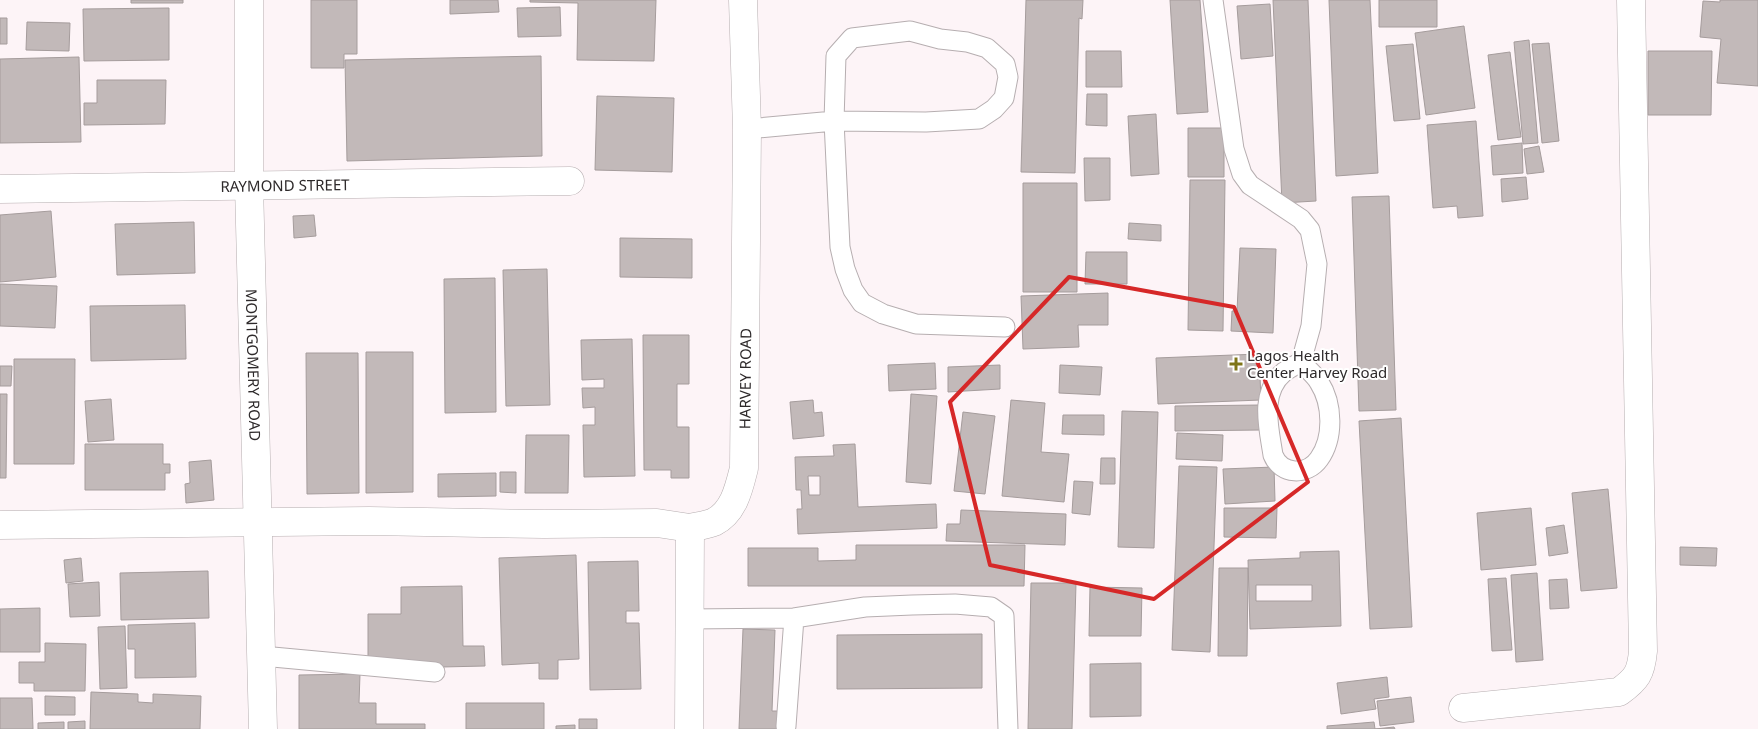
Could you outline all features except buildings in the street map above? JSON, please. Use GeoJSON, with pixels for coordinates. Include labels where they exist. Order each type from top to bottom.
{"type":"FeatureCollection","features":[{"type":"Feature","properties":{"kind":"street","name":"MONTGOMERY ROAD"},"geometry":{"type":"LineString","coordinates":[[249,0],[249,185],[263,729]]}},
{"type":"Feature","properties":{"kind":"street","name":"HARVEY ROAD"},"geometry":{"type":"LineString","coordinates":[[690,528],[714,522],[730,509],[739,490],[744,468],[747,129],[743,0]]}},
{"type":"Feature","properties":{"kind":"street"},"geometry":{"type":"LineString","coordinates":[[1463,708],[1619,692],[1634,682],[1642,666],[1631,0]]}},
{"type":"Feature","properties":{"kind":"street","name":"RAYMOND STREET"},"geometry":{"type":"LineString","coordinates":[[0,189],[570,181]]}},
{"type":"Feature","properties":{"kind":"street"},"geometry":{"type":"LineString","coordinates":[[0,525],[369,521],[544,524],[656,523],[690,528],[688,619],[689,729]]}},
{"type":"Feature","properties":{"kind":"lane"},"geometry":{"type":"LineString","coordinates":[[1213,0],[1234,149],[1242,174],[1250,184],[1301,219],[1310,230],[1317,264],[1310,326],[1301,362],[1284,372],[1270,393],[1266,407],[1273,455],[1276,462],[1290,472],[1311,467],[1318,460],[1329,436],[1330,420],[1325,395],[1319,382],[1301,362]]}},
{"type":"Feature","properties":{"kind":"lane"},"geometry":{"type":"LineString","coordinates":[[747,129],[834,121],[926,122],[979,118],[994,109],[1004,98],[1008,77],[1005,64],[987,48],[967,42],[940,39],[910,31],[852,38],[836,56],[834,121],[840,247],[845,269],[853,290],[862,303],[883,314],[916,324],[1006,327]]}},
{"type":"Feature","properties":{"kind":"lane"},"geometry":{"type":"LineString","coordinates":[[688,619],[794,618],[874,606],[955,604],[992,607],[1004,616],[1008,729]]}},
{"type":"Feature","properties":{"kind":"lane"},"geometry":{"type":"LineString","coordinates":[[786,726],[794,618]]}},
{"type":"Feature","properties":{"kind":"lane"},"geometry":{"type":"LineString","coordinates":[[262,656],[435,672]]}},
{"type":"Feature","properties":{"kind":"highlighted area"},"geometry":{"type":"Polygon","coordinates":[[[1069,277],[1234,307],[1308,482],[1154,599],[990,565],[950,402],[1069,277]]]}},
{"type":"Feature","properties":{"kind":"place","name":"Lagos Health Center Harvey Road"},"geometry":{"type":"Point","coordinates":[1236,364]}}]}
